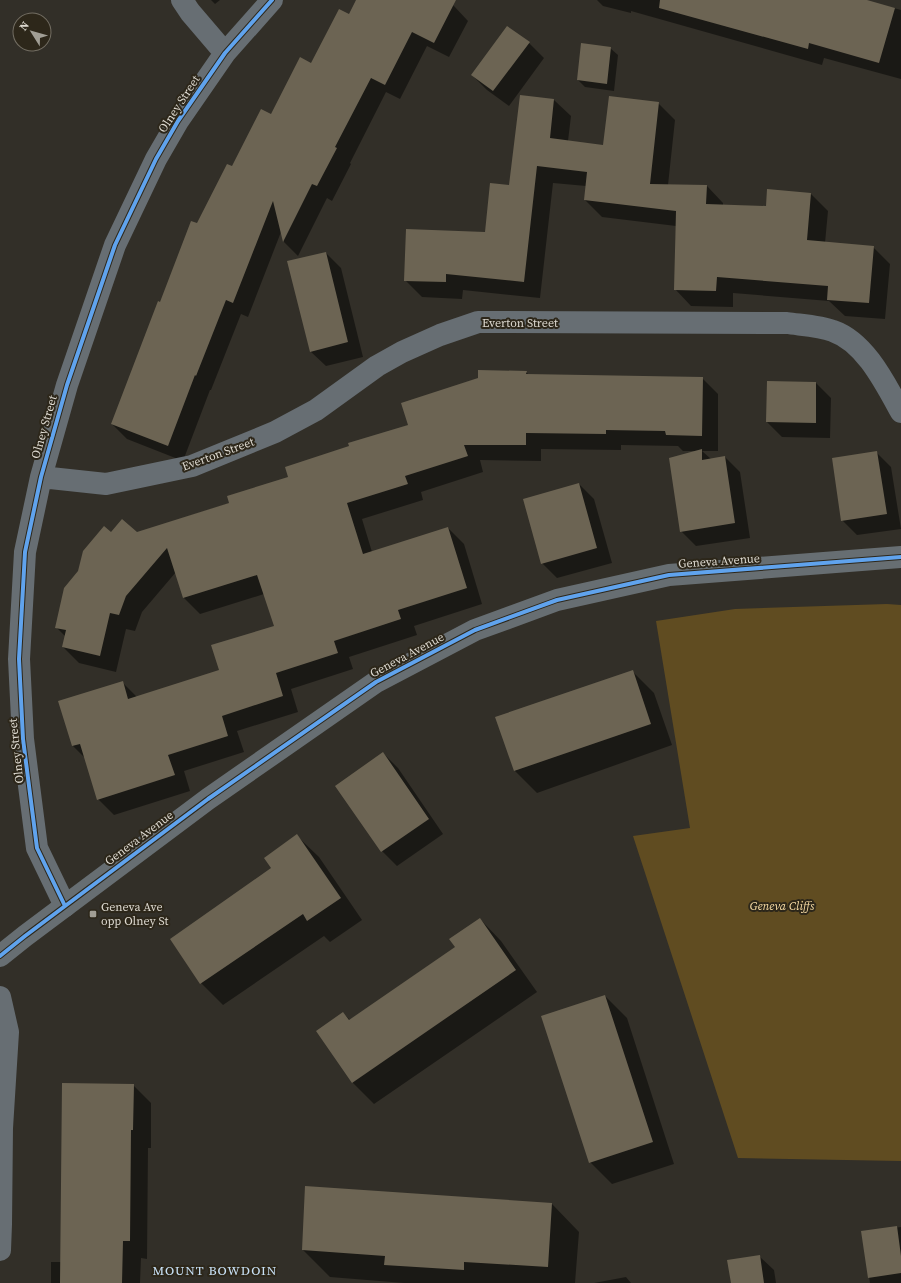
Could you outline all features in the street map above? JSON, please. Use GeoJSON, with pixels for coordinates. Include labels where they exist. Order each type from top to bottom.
{"type":"FeatureCollection","features":[{"type":"Feature","properties":{"kind":"main road","name":"Geneva Avenue"},"geometry":{"type":"LineString","coordinates":[[0,956],[208,799],[376,682],[475,630],[557,600],[669,575],[901,557]]}},
{"type":"Feature","properties":{"kind":"street"},"geometry":{"type":"LineString","coordinates":[[182,0],[190,12],[225,53]]}},
{"type":"Feature","properties":{"kind":"street","name":"Olney Street"},"geometry":{"type":"LineString","coordinates":[[65,906],[37,848],[23,739],[19,659],[25,552],[41,477],[67,385],[116,245],[156,159],[178,121],[225,53],[272,0]]}},
{"type":"Feature","properties":{"kind":"street","name":"Everton Street"},"geometry":{"type":"LineString","coordinates":[[41,477],[106,484],[192,466],[275,432],[310,414],[377,366],[402,352],[440,335],[478,322],[787,322],[832,330],[848,338],[866,356],[885,382],[901,412]]}},
{"type":"Feature","properties":{"kind":"street"},"geometry":{"type":"LineString","coordinates":[[0,997],[8,1032],[2,1128],[0,1250]]}},
{"type":"Feature","properties":{"kind":"green space","name":"Geneva Cliffs"},"geometry":{"type":"Polygon","coordinates":[[[887,604],[901,605],[901,1161],[738,1158],[633,836],[690,828],[656,621],[735,609],[887,604]]]}},
{"type":"Feature","properties":{"kind":"building"},"geometry":{"type":"Polygon","coordinates":[[[356,0],[456,0],[434,43],[412,32],[385,85],[371,78],[335,147],[337,148],[317,186],[312,184],[283,242],[273,201],[233,303],[226,300],[168,446],[111,424],[158,301],[160,302],[191,221],[197,223],[227,164],[232,166],[261,109],[271,114],[300,57],[311,63],[339,9],[349,14],[356,0]]]}},
{"type":"Feature","properties":{"kind":"building"},"geometry":{"type":"Polygon","coordinates":[[[660,0],[867,0],[895,8],[879,63],[809,43],[808,49],[659,8],[660,0]]]}},
{"type":"Feature","properties":{"kind":"building"},"geometry":{"type":"Polygon","coordinates":[[[507,26],[530,42],[493,91],[471,75],[507,26]]]}},
{"type":"Feature","properties":{"kind":"building"},"geometry":{"type":"Polygon","coordinates":[[[581,43],[611,47],[607,84],[577,80],[581,43]]]}},
{"type":"Feature","properties":{"kind":"building"},"geometry":{"type":"Polygon","coordinates":[[[520,95],[554,99],[550,138],[603,145],[609,96],[659,102],[650,184],[707,185],[706,204],[766,206],[767,189],[811,193],[807,240],[874,246],[869,303],[827,300],[828,286],[717,277],[716,291],[674,290],[676,211],[584,200],[587,172],[537,166],[524,282],[446,274],[446,282],[404,281],[406,229],[485,232],[490,183],[509,185],[520,95]]]}},
{"type":"Feature","properties":{"kind":"building"},"geometry":{"type":"Polygon","coordinates":[[[326,252],[348,342],[310,352],[287,261],[326,252]]]}},
{"type":"Feature","properties":{"kind":"building"},"geometry":{"type":"Polygon","coordinates":[[[478,370],[527,371],[526,374],[703,377],[702,436],[666,435],[665,431],[606,430],[606,434],[526,433],[526,445],[464,445],[468,456],[405,476],[408,484],[347,503],[363,554],[448,527],[467,588],[398,610],[401,619],[334,641],[338,653],[276,673],[283,696],[222,716],[228,736],[168,755],[175,775],[97,800],[80,744],[72,746],[58,701],[123,681],[128,699],[219,670],[211,645],[274,626],[257,575],[183,598],[167,548],[126,596],[119,615],[110,613],[100,656],[62,647],[66,630],[55,628],[64,588],[78,571],[83,551],[104,526],[111,532],[122,519],[137,532],[229,503],[227,496],[288,477],[285,467],[349,446],[348,443],[408,425],[401,403],[478,378],[478,370]]]}},
{"type":"Feature","properties":{"kind":"building"},"geometry":{"type":"Polygon","coordinates":[[[767,381],[816,382],[816,423],[766,422],[767,381]]]}},
{"type":"Feature","properties":{"kind":"building"},"geometry":{"type":"Polygon","coordinates":[[[702,449],[702,460],[725,456],[735,523],[680,532],[669,458],[702,449]]]}},
{"type":"Feature","properties":{"kind":"building"},"geometry":{"type":"Polygon","coordinates":[[[877,451],[887,514],[841,521],[832,458],[877,451]]]}},
{"type":"Feature","properties":{"kind":"building"},"geometry":{"type":"Polygon","coordinates":[[[579,483],[597,548],[541,564],[523,499],[579,483]]]}},
{"type":"Feature","properties":{"kind":"building"},"geometry":{"type":"Polygon","coordinates":[[[633,670],[651,724],[514,771],[495,717],[633,670]]]}},
{"type":"Feature","properties":{"kind":"building"},"geometry":{"type":"Polygon","coordinates":[[[383,752],[429,819],[381,852],[335,786],[383,752]]]}},
{"type":"Feature","properties":{"kind":"building"},"geometry":{"type":"Polygon","coordinates":[[[297,834],[341,898],[307,921],[303,914],[200,984],[170,939],[271,868],[264,858],[297,834]]]}},
{"type":"Feature","properties":{"kind":"building"},"geometry":{"type":"Polygon","coordinates":[[[480,918],[516,970],[352,1083],[316,1031],[343,1012],[349,1020],[455,947],[449,939],[480,918]]]}},
{"type":"Feature","properties":{"kind":"building"},"geometry":{"type":"Polygon","coordinates":[[[605,995],[653,1142],[589,1163],[541,1016],[605,995]]]}},
{"type":"Feature","properties":{"kind":"building"},"geometry":{"type":"Polygon","coordinates":[[[62,1083],[134,1084],[133,1130],[131,1130],[130,1241],[123,1241],[122,1283],[60,1283],[62,1083]]]}},
{"type":"Feature","properties":{"kind":"building"},"geometry":{"type":"Polygon","coordinates":[[[305,1186],[552,1203],[548,1267],[464,1262],[464,1270],[384,1265],[385,1256],[302,1250],[305,1186]]]}},
{"type":"Feature","properties":{"kind":"building"},"geometry":{"type":"Polygon","coordinates":[[[897,1226],[901,1256],[901,1273],[868,1278],[861,1231],[897,1226]]]}},
{"type":"Feature","properties":{"kind":"building"},"geometry":{"type":"Polygon","coordinates":[[[760,1255],[764,1283],[731,1283],[727,1260],[760,1255]]]}},
{"type":"Feature","properties":{"kind":"cycle path"},"geometry":{"type":"LineString","coordinates":[[65,906],[37,848],[23,739],[19,659],[25,552],[41,477],[67,385],[115,245],[156,159],[178,121],[225,53],[272,0]]}},
{"type":"Feature","properties":{"kind":"cycle path"},"geometry":{"type":"LineString","coordinates":[[0,956],[208,799],[376,682],[475,630],[557,600],[669,575],[901,557]]}},
{"type":"Feature","properties":{"kind":"place","name":"Geneva Ave opp Olney St"},"geometry":{"type":"Point","coordinates":[93,914]}},
{"type":"Feature","properties":{"kind":"district","name":"MOUNT BOWDOIN"},"geometry":{"type":"Point","coordinates":[215,1270]}}]}
